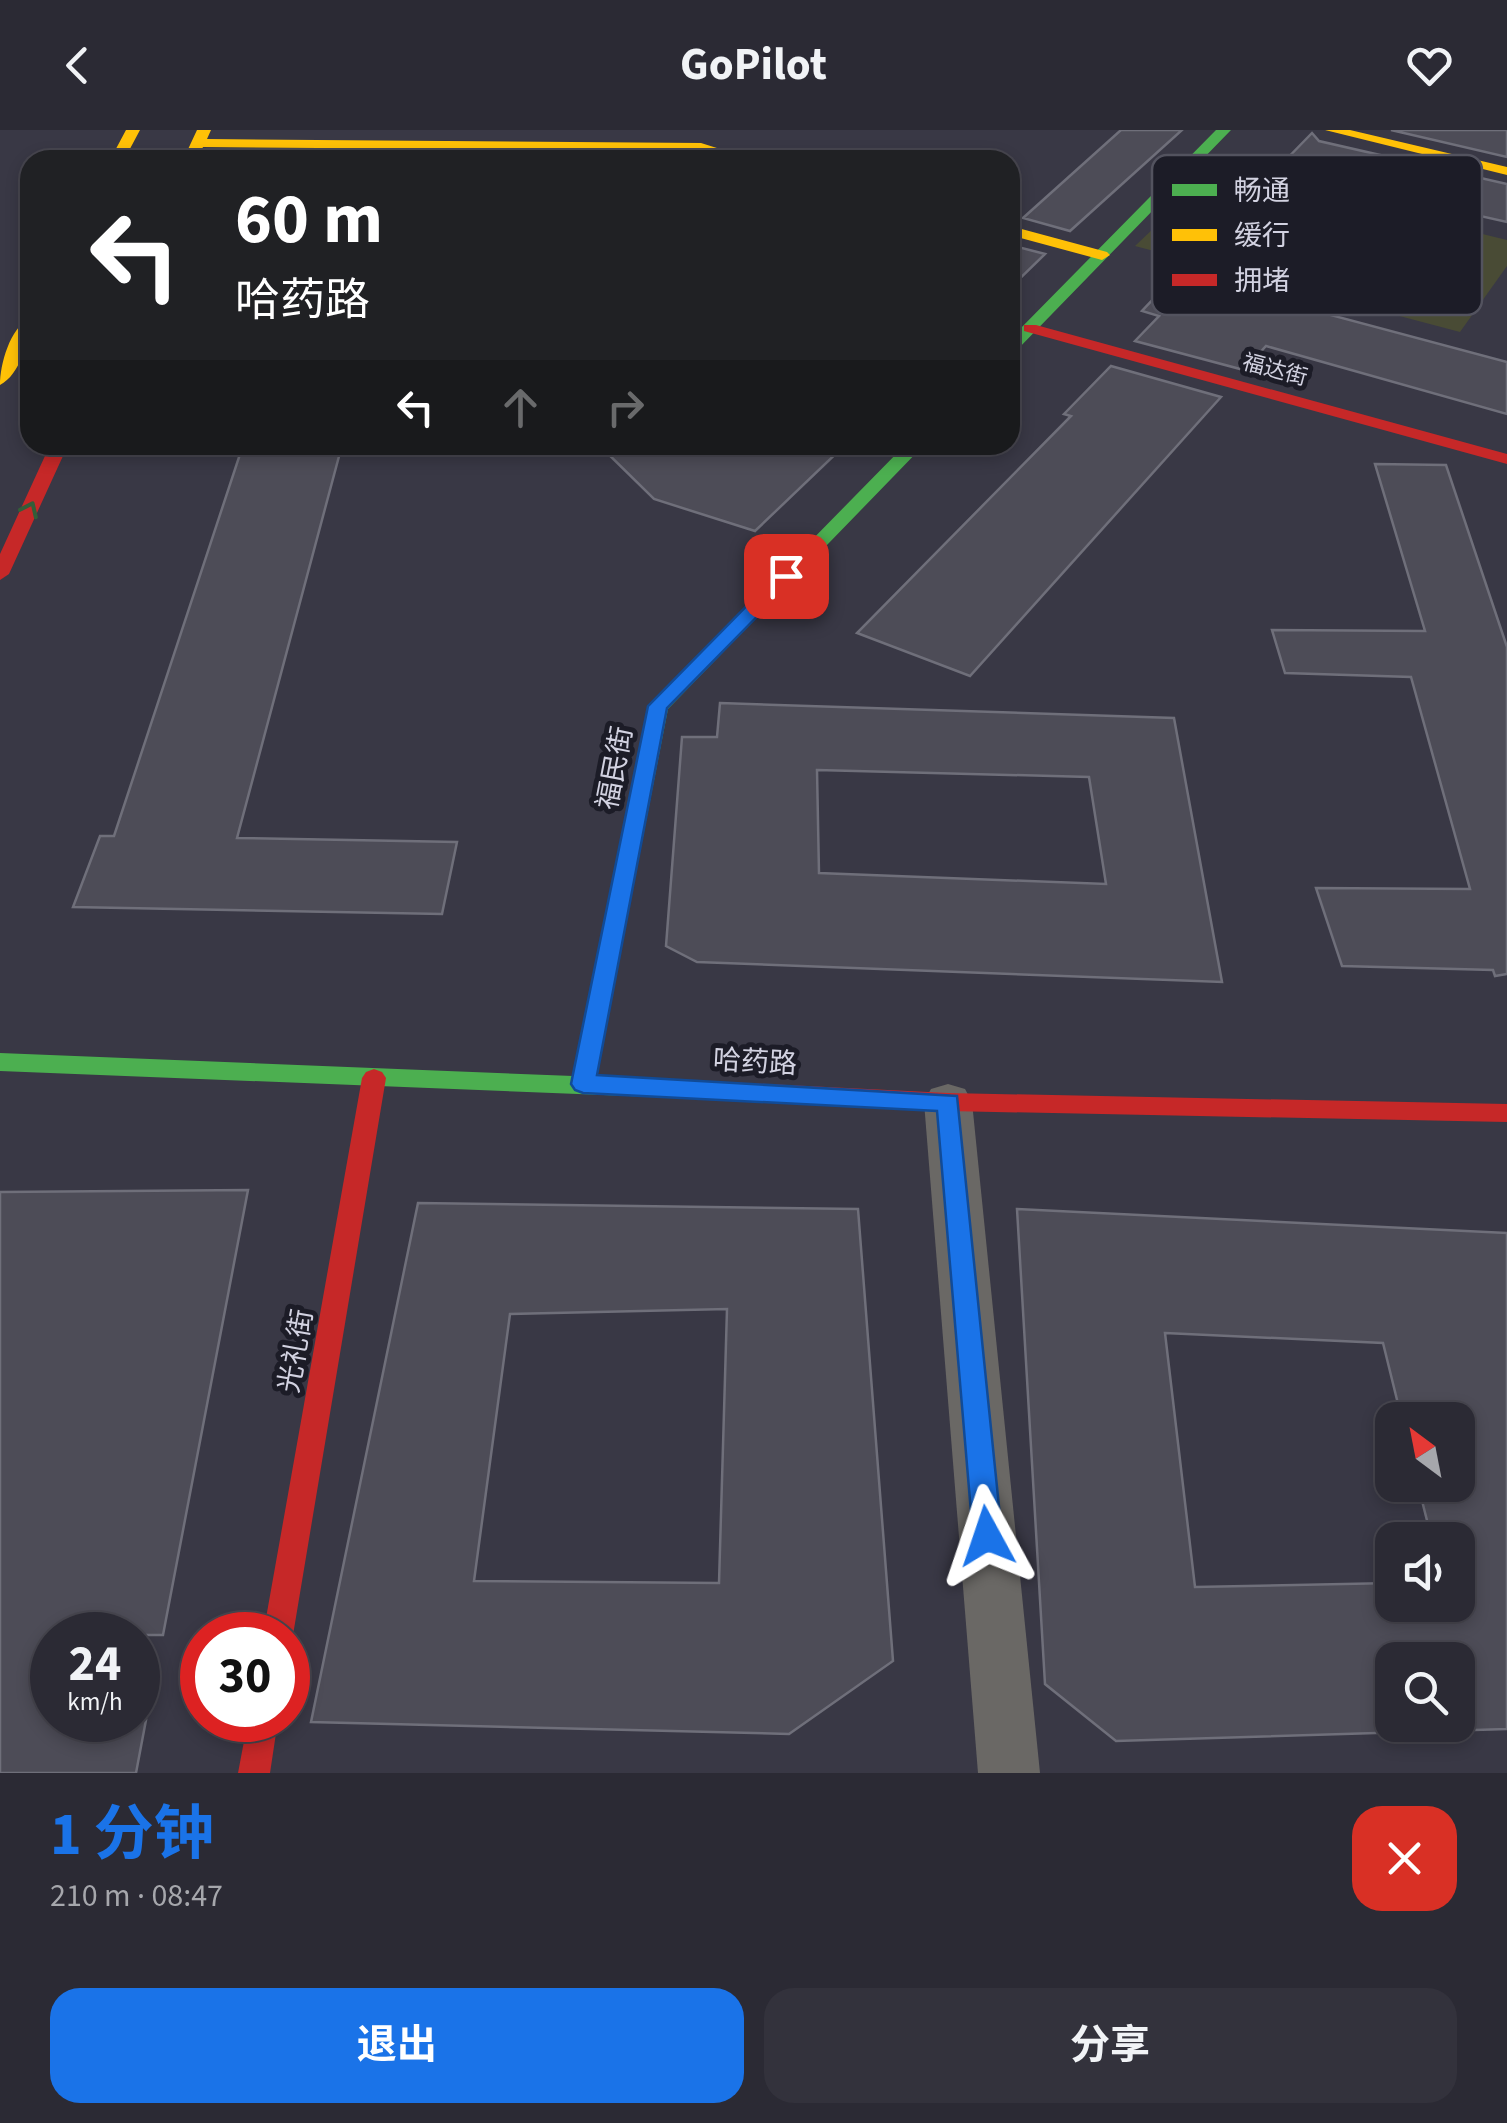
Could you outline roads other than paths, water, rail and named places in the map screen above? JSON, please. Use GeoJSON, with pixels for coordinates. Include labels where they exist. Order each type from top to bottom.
{"type":"FeatureCollection","features":[{"type":"Feature","properties":{"kind":"street"},"geometry":{"type":"LineString","coordinates":[[1200,155],[1224,130]]}},
{"type":"Feature","properties":{"kind":"street"},"geometry":{"type":"LineString","coordinates":[[1332,130],[1439,155]]}},
{"type":"Feature","properties":{"kind":"street"},"geometry":{"type":"LineString","coordinates":[[198,144],[622,138],[712,150]]}},
{"type":"Feature","properties":{"kind":"street"},"geometry":{"type":"LineString","coordinates":[[1482,165],[1507,171]]}},
{"type":"Feature","properties":{"kind":"street"},"geometry":{"type":"LineString","coordinates":[[1020,338],[1152,204]]}},
{"type":"Feature","properties":{"kind":"street"},"geometry":{"type":"LineString","coordinates":[[1020,233],[1102,255]]}},
{"type":"Feature","properties":{"kind":"street","name":"福达街"},"geometry":{"type":"LineString","coordinates":[[1030,328],[1507,459]]}},
{"type":"Feature","properties":{"kind":"street"},"geometry":{"type":"LineString","coordinates":[[2,372],[20,340]]}},
{"type":"Feature","properties":{"kind":"street"},"geometry":{"type":"LineString","coordinates":[[0,574],[54,455]]}},
{"type":"Feature","properties":{"kind":"street","name":"福民街"},"geometry":{"type":"LineString","coordinates":[[583,1084],[658,706],[905,455]]}},
{"type":"Feature","properties":{"kind":"street","name":"哈药路"},"geometry":{"type":"LineString","coordinates":[[0,1062],[948,1102],[1507,1113]]}},
{"type":"Feature","properties":{"kind":"street","name":"光礼街"},"geometry":{"type":"LineString","coordinates":[[282,1612],[374,1078]]}},
{"type":"Feature","properties":{"kind":"street"},"geometry":{"type":"LineString","coordinates":[[948,1102],[1009,1773]]}},
{"type":"Feature","properties":{"kind":"street"},"geometry":{"type":"LineString","coordinates":[[254,1773],[259,1742]]}}]}
